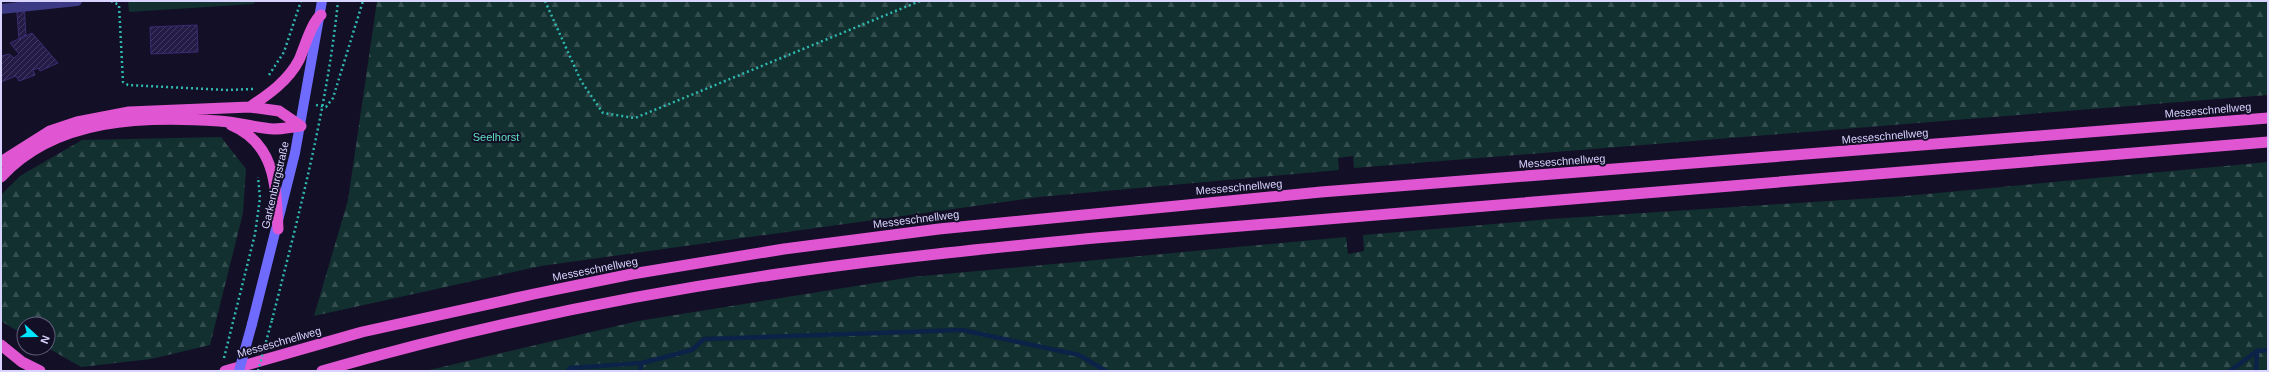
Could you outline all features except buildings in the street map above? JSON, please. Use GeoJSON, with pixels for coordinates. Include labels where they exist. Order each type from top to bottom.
{"type":"FeatureCollection","features":[{"type":"Feature","properties":{"kind":"highway"},"geometry":{"type":"LineString","coordinates":[[250,107],[280,85],[289,74],[298,61],[320,15]]}},
{"type":"Feature","properties":{"kind":"highway"},"geometry":{"type":"LineString","coordinates":[[1,162],[26,144],[50,131],[99,117],[129,112],[250,107],[279,112],[301,126]]}},
{"type":"Feature","properties":{"kind":"highway"},"geometry":{"type":"LineString","coordinates":[[1,177],[30,152],[55,139],[101,125],[165,118],[221,121],[275,129],[301,126]]}},
{"type":"Feature","properties":{"kind":"highway","name":"Messeschnellweg"},"geometry":{"type":"LineString","coordinates":[[224,368],[362,332],[534,294],[784,249],[932,230],[1321,192],[2268,118]]}},
{"type":"Feature","properties":{"kind":"highway"},"geometry":{"type":"LineString","coordinates":[[221,121],[247,134],[262,148],[270,164],[276,194],[278,229]]}},
{"type":"Feature","properties":{"kind":"highway"},"geometry":{"type":"LineString","coordinates":[[322,371],[440,339],[555,313],[785,272],[1095,238],[2268,142]]}},
{"type":"Feature","properties":{"kind":"highway"},"geometry":{"type":"LineString","coordinates":[[1,345],[22,362],[40,371]]}},
{"type":"Feature","properties":{"kind":"main road","name":"Garkenburgstraße"},"geometry":{"type":"LineString","coordinates":[[239,371],[278,229],[301,126],[322,1]]}},
{"type":"Feature","properties":{"kind":"street"},"geometry":{"type":"LineString","coordinates":[[1,9],[77,1]]}},
{"type":"Feature","properties":{"kind":"path"},"geometry":{"type":"LineString","coordinates":[[111,1],[119,6],[123,82],[128,85],[226,90],[256,89]]}},
{"type":"Feature","properties":{"kind":"path"},"geometry":{"type":"LineString","coordinates":[[258,371],[304,197],[323,106],[338,1]]}},
{"type":"Feature","properties":{"kind":"path"},"geometry":{"type":"LineString","coordinates":[[323,106],[326,107],[334,98],[363,1]]}},
{"type":"Feature","properties":{"kind":"path"},"geometry":{"type":"LineString","coordinates":[[544,1],[581,81],[603,113],[635,118],[920,1]]}},
{"type":"Feature","properties":{"kind":"path"},"geometry":{"type":"LineString","coordinates":[[224,368],[255,234],[260,198],[257,171]]}},
{"type":"Feature","properties":{"kind":"green space"},"geometry":{"type":"Polygon","coordinates":[[[128,1],[255,1],[254,4],[129,12],[128,1]]]}},
{"type":"Feature","properties":{"kind":"green space","name":"Seelhorst"},"geometry":{"type":"Polygon","coordinates":[[[377,1],[2268,1],[2268,95],[1354,168],[1353,156],[1338,158],[1339,170],[1039,197],[541,266],[314,316],[348,200],[377,1]]]}},
{"type":"Feature","properties":{"kind":"green space"},"geometry":{"type":"Polygon","coordinates":[[[221,137],[246,169],[243,213],[210,345],[151,359],[81,367],[56,353],[56,316],[16,316],[16,330],[1,321],[1,195],[20,176],[82,140],[221,137]]]}},
{"type":"Feature","properties":{"kind":"green space"},"geometry":{"type":"Polygon","coordinates":[[[2268,162],[2268,371],[425,371],[638,321],[912,277],[1346,237],[1348,254],[1364,251],[1363,235],[1551,219],[1905,196],[2268,162]]]}},
{"type":"Feature","properties":{"kind":"waterway"},"geometry":{"type":"LineString","coordinates":[[640,371],[642,363],[692,350],[704,339],[962,330],[1079,355],[1106,371]]}},
{"type":"Feature","properties":{"kind":"waterway"},"geometry":{"type":"LineString","coordinates":[[2256,371],[2257,351],[2268,350]]}},
{"type":"Feature","properties":{"kind":"waterway"},"geometry":{"type":"LineString","coordinates":[[2230,371],[2257,351]]}},
{"type":"Feature","properties":{"kind":"waterway"},"geometry":{"type":"LineString","coordinates":[[568,371],[570,368],[642,363]]}}]}
